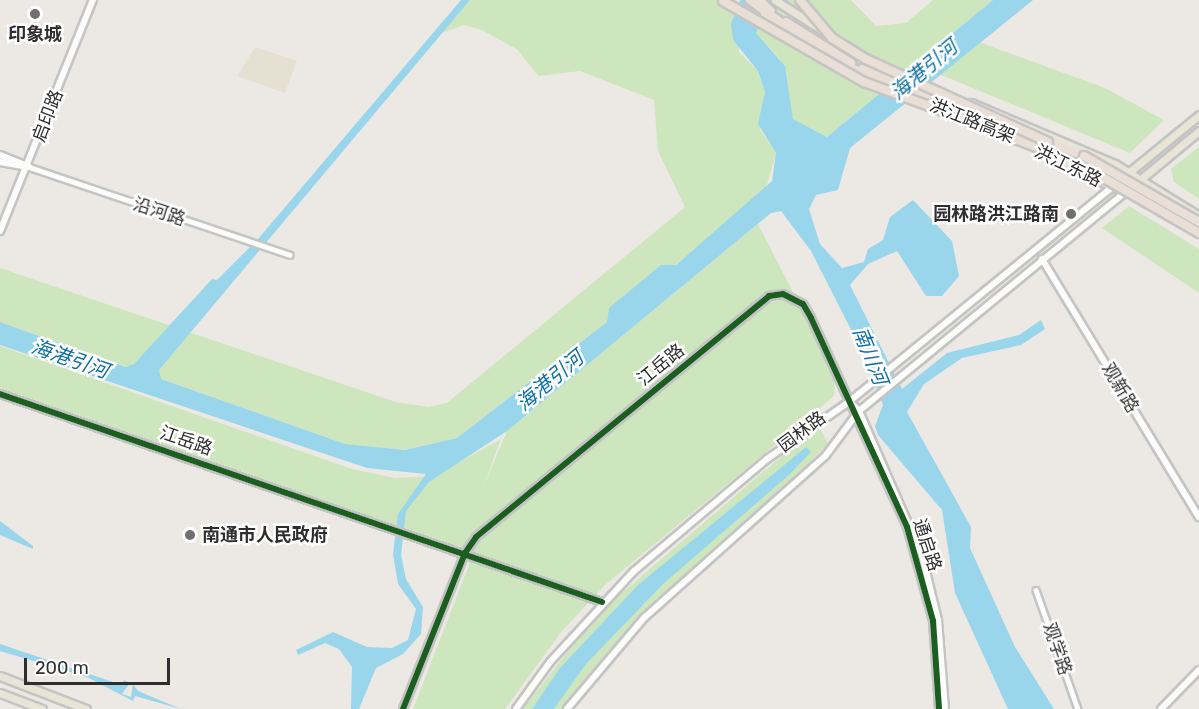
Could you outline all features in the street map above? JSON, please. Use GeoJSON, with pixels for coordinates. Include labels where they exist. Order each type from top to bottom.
{"type":"FeatureCollection","features":[{"type":"Feature","properties":{"kind":"highway"},"geometry":{"type":"LineString","coordinates":[[722,0],[864,82],[948,113]]}},
{"type":"Feature","properties":{"kind":"highway","name":"洪江路高架"},"geometry":{"type":"LineString","coordinates":[[748,0],[837,61],[948,113],[1096,172],[1199,234]]}},
{"type":"Feature","properties":{"kind":"highway","name":"洪江路高架"},"geometry":{"type":"LineString","coordinates":[[759,0],[856,66],[1110,168],[1199,222]]}},
{"type":"Feature","properties":{"kind":"highway"},"geometry":{"type":"LineString","coordinates":[[800,0],[832,38],[866,59],[1048,142]]}},
{"type":"Feature","properties":{"kind":"main road","name":"洪江东路"},"geometry":{"type":"LineString","coordinates":[[748,0],[764,15],[880,88],[1037,150],[1124,193],[1199,234]]}},
{"type":"Feature","properties":{"kind":"main road","name":"洪江东路"},"geometry":{"type":"LineString","coordinates":[[775,0],[894,71],[1130,172],[1199,216]]}},
{"type":"Feature","properties":{"kind":"main road","name":"园林路"},"geometry":{"type":"LineString","coordinates":[[1112,187],[1199,115]]}},
{"type":"Feature","properties":{"kind":"main road","name":"园林路"},"geometry":{"type":"LineString","coordinates":[[1124,193],[1199,130]]}},
{"type":"Feature","properties":{"kind":"main road"},"geometry":{"type":"LineString","coordinates":[[0,676],[86,709]]}},
{"type":"Feature","properties":{"kind":"main road"},"geometry":{"type":"LineString","coordinates":[[0,693],[42,709]]}},
{"type":"Feature","properties":{"kind":"street","name":"启印路"},"geometry":{"type":"LineString","coordinates":[[0,231],[29,167],[93,0]]}},
{"type":"Feature","properties":{"kind":"street","name":"沿河路"},"geometry":{"type":"LineString","coordinates":[[0,155],[29,167],[290,255]]}},
{"type":"Feature","properties":{"kind":"street","name":"沿河路"},"geometry":{"type":"LineString","coordinates":[[0,162],[29,167]]}},
{"type":"Feature","properties":{"kind":"street","name":"园林路"},"geometry":{"type":"LineString","coordinates":[[516,709],[602,602],[766,459],[850,401],[1112,187]]}},
{"type":"Feature","properties":{"kind":"street","name":"园林路"},"geometry":{"type":"LineString","coordinates":[[567,709],[644,618],[754,522],[855,420],[859,411],[1124,193]]}},
{"type":"Feature","properties":{"kind":"street","name":"观新路"},"geometry":{"type":"LineString","coordinates":[[1042,259],[1199,517]]}},
{"type":"Feature","properties":{"kind":"street","name":"江岳路"},"geometry":{"type":"LineString","coordinates":[[403,709],[465,553],[477,537],[769,296],[783,294],[803,304],[850,401]]}},
{"type":"Feature","properties":{"kind":"street","name":"江岳路"},"geometry":{"type":"LineString","coordinates":[[0,394],[395,531],[465,553]]}},
{"type":"Feature","properties":{"kind":"street","name":"通启路"},"geometry":{"type":"LineString","coordinates":[[850,401],[859,411],[922,555],[939,620],[945,709]]}},
{"type":"Feature","properties":{"kind":"street","name":"通启路"},"geometry":{"type":"LineString","coordinates":[[850,401],[855,420],[918,558],[933,621],[939,709]]}},
{"type":"Feature","properties":{"kind":"street"},"geometry":{"type":"LineString","coordinates":[[465,553],[602,602]]}},
{"type":"Feature","properties":{"kind":"street","name":"观学路"},"geometry":{"type":"LineString","coordinates":[[1036,590],[1078,709]]}},
{"type":"Feature","properties":{"kind":"street"},"geometry":{"type":"LineString","coordinates":[[1161,709],[1199,670]]}},
{"type":"Feature","properties":{"kind":"shaded area"},"geometry":{"type":"Polygon","coordinates":[[[255,47],[297,61],[285,93],[237,76],[255,47]]]}},
{"type":"Feature","properties":{"kind":"green space"},"geometry":{"type":"Polygon","coordinates":[[[470,0],[730,0],[736,6],[739,52],[758,71],[765,92],[760,130],[776,153],[765,192],[675,265],[609,308],[607,322],[457,438],[405,450],[345,444],[0,322],[0,268],[396,402],[429,407],[447,403],[685,207],[658,151],[654,100],[580,71],[538,76],[518,50],[482,30],[464,25],[442,33],[470,0]]]}},
{"type":"Feature","properties":{"kind":"green space"},"geometry":{"type":"Polygon","coordinates":[[[772,0],[851,0],[876,26],[906,23],[933,0],[993,0],[827,137],[793,119],[780,59],[756,33],[772,0]]]}},
{"type":"Feature","properties":{"kind":"green space"},"geometry":{"type":"Polygon","coordinates":[[[979,42],[1105,88],[1164,120],[1130,153],[939,74],[979,42]]]}},
{"type":"Feature","properties":{"kind":"green space"},"geometry":{"type":"Polygon","coordinates":[[[1199,147],[1199,199],[1174,182],[1171,169],[1199,147]]]}},
{"type":"Feature","properties":{"kind":"green space"},"geometry":{"type":"Polygon","coordinates":[[[1129,206],[1199,249],[1199,293],[1102,228],[1129,206]]]}},
{"type":"Feature","properties":{"kind":"green space"},"geometry":{"type":"Polygon","coordinates":[[[758,224],[835,374],[834,396],[605,585],[562,631],[505,709],[413,709],[474,552],[0,388],[0,346],[352,469],[396,478],[434,476],[501,439],[483,488],[507,431],[758,224]]]}},
{"type":"Feature","properties":{"kind":"green space"},"geometry":{"type":"Polygon","coordinates":[[[812,430],[821,430],[828,444],[754,518],[654,603],[563,709],[523,709],[596,615],[812,430]]]}},
{"type":"Feature","properties":{"kind":"water"},"geometry":{"type":"Polygon","coordinates":[[[461,0],[470,0],[159,370],[161,379],[345,444],[405,450],[457,438],[607,322],[609,308],[661,265],[676,265],[772,181],[776,153],[758,124],[765,92],[758,71],[733,40],[731,24],[740,0],[772,0],[756,33],[785,66],[793,119],[827,137],[993,0],[1033,0],[850,148],[838,190],[816,195],[809,209],[820,244],[842,268],[864,262],[868,249],[883,240],[890,217],[913,200],[952,241],[959,276],[942,296],[926,296],[897,251],[868,264],[850,285],[902,389],[947,353],[1019,335],[1041,320],[1045,329],[1021,345],[962,358],[924,384],[907,412],[971,527],[970,548],[1015,647],[1054,709],[1008,709],[955,593],[942,510],[878,435],[875,426],[883,405],[866,359],[811,251],[781,211],[771,213],[507,431],[429,482],[406,511],[401,555],[406,579],[423,607],[421,634],[403,654],[376,668],[359,709],[351,709],[352,667],[339,649],[325,643],[298,655],[296,650],[333,632],[367,647],[392,648],[408,640],[416,609],[398,584],[393,554],[398,514],[426,474],[367,468],[0,345],[0,322],[126,367],[134,364],[212,279],[217,280],[258,239],[461,0]]]}},
{"type":"Feature","properties":{"kind":"water"},"geometry":{"type":"Polygon","coordinates":[[[806,447],[811,452],[789,475],[663,584],[586,664],[554,709],[532,709],[560,668],[638,585],[806,447]]]}},
{"type":"Feature","properties":{"kind":"water"},"geometry":{"type":"Polygon","coordinates":[[[0,521],[33,546],[33,549],[0,535],[0,521]]]}},
{"type":"Feature","properties":{"kind":"water"},"geometry":{"type":"Polygon","coordinates":[[[0,644],[122,685],[124,680],[130,683],[122,694],[131,697],[133,684],[138,691],[181,709],[135,696],[133,701],[87,677],[0,651],[0,644]]]}},
{"type":"Feature","properties":{"kind":"cycle path"},"geometry":{"type":"LineString","coordinates":[[403,709],[465,553],[476,537],[769,296],[783,294],[803,304],[811,318],[907,527],[933,621],[939,709]]}},
{"type":"Feature","properties":{"kind":"cycle path"},"geometry":{"type":"LineString","coordinates":[[0,394],[602,602]]}},
{"type":"Feature","properties":{"kind":"place","name":"印象城"},"geometry":{"type":"Point","coordinates":[35,14]}},
{"type":"Feature","properties":{"kind":"place","name":"园林路洪江路南"},"geometry":{"type":"Point","coordinates":[1071,214]}},
{"type":"Feature","properties":{"kind":"place","name":"南通市人民政府"},"geometry":{"type":"Point","coordinates":[190,535]}},
{"type":"Feature","properties":{"kind":"water label","name":"海港引河"},"geometry":{"type":"Point","coordinates":[924,70]}},
{"type":"Feature","properties":{"kind":"water label","name":"南川河"},"geometry":{"type":"Point","coordinates":[870,356]}},
{"type":"Feature","properties":{"kind":"water label","name":"海港引河"},"geometry":{"type":"Point","coordinates":[70,359]}},
{"type":"Feature","properties":{"kind":"water label","name":"海港引河"},"geometry":{"type":"Point","coordinates":[550,381]}}]}
